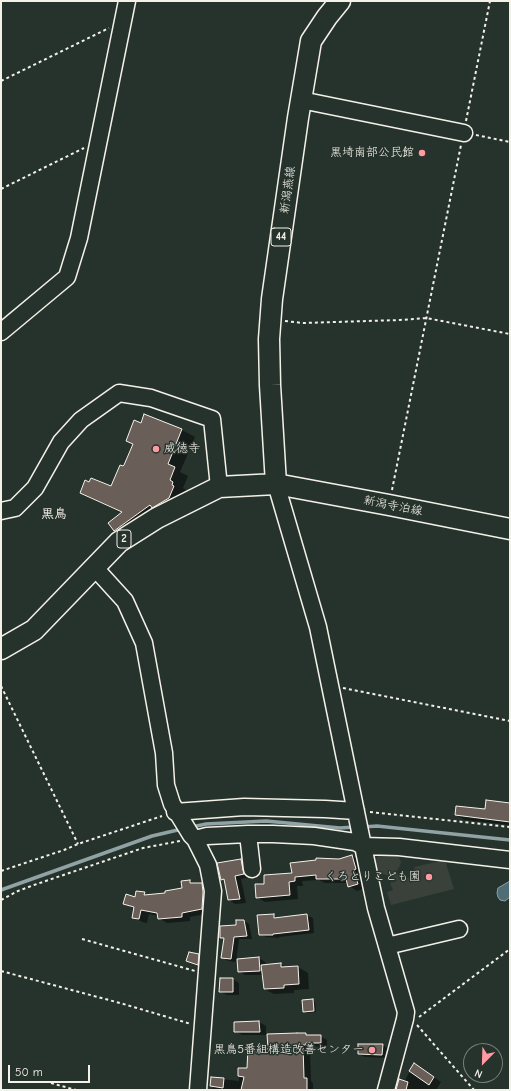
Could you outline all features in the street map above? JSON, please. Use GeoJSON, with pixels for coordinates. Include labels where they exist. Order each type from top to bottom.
{"type":"FeatureCollection","features":[{"type":"Feature","properties":{"kind":"main road","name":"新潟燕線"},"geometry":{"type":"LineString","coordinates":[[276,484],[270,385],[269,339],[272,299],[311,41],[340,1]]}},
{"type":"Feature","properties":{"kind":"main road","name":"新潟寺泊線"},"geometry":{"type":"LineString","coordinates":[[276,484],[389,504],[510,529]]}},
{"type":"Feature","properties":{"kind":"main road","name":"2"},"geometry":{"type":"LineString","coordinates":[[1,648],[34,630],[119,542],[150,522],[219,487],[276,484]]}},
{"type":"Feature","properties":{"kind":"street"},"geometry":{"type":"LineString","coordinates":[[1,332],[67,277],[79,238],[127,1]]}},
{"type":"Feature","properties":{"kind":"street"},"geometry":{"type":"LineString","coordinates":[[301,100],[464,133]]}},
{"type":"Feature","properties":{"kind":"street"},"geometry":{"type":"LineString","coordinates":[[1,510],[15,508],[34,488],[61,442],[81,420],[119,393],[151,398],[212,419],[219,487]]}},
{"type":"Feature","properties":{"kind":"street"},"geometry":{"type":"LineString","coordinates":[[276,484],[318,627],[376,908],[406,1012],[386,1090]]}},
{"type":"Feature","properties":{"kind":"street"},"geometry":{"type":"LineString","coordinates":[[95,568],[125,601],[144,643],[164,753],[166,785],[172,804],[193,837],[208,865],[213,891],[198,1090]]}},
{"type":"Feature","properties":{"kind":"street"},"geometry":{"type":"LineString","coordinates":[[178,815],[244,807],[325,809],[357,814]]}},
{"type":"Feature","properties":{"kind":"street"},"geometry":{"type":"LineString","coordinates":[[193,837],[248,834],[314,836],[510,860]]}},
{"type":"Feature","properties":{"kind":"street"},"geometry":{"type":"LineString","coordinates":[[248,834],[252,869]]}},
{"type":"Feature","properties":{"kind":"street"},"geometry":{"type":"LineString","coordinates":[[387,946],[459,929]]}},
{"type":"Feature","properties":{"kind":"path"},"geometry":{"type":"LineString","coordinates":[[389,504],[490,1]]}},
{"type":"Feature","properties":{"kind":"path"},"geometry":{"type":"LineString","coordinates":[[1,81],[122,21]]}},
{"type":"Feature","properties":{"kind":"path"},"geometry":{"type":"LineString","coordinates":[[464,133],[510,142]]}},
{"type":"Feature","properties":{"kind":"path"},"geometry":{"type":"LineString","coordinates":[[1,189],[98,141]]}},
{"type":"Feature","properties":{"kind":"path"},"geometry":{"type":"LineString","coordinates":[[271,320],[303,323],[426,318],[510,334]]}},
{"type":"Feature","properties":{"kind":"path"},"geometry":{"type":"LineString","coordinates":[[1,686],[78,844]]}},
{"type":"Feature","properties":{"kind":"path"},"geometry":{"type":"LineString","coordinates":[[330,686],[510,721]]}},
{"type":"Feature","properties":{"kind":"path"},"geometry":{"type":"LineString","coordinates":[[357,814],[510,828]]}},
{"type":"Feature","properties":{"kind":"path"},"geometry":{"type":"LineString","coordinates":[[1,872],[78,844],[178,815]]}},
{"type":"Feature","properties":{"kind":"path"},"geometry":{"type":"LineString","coordinates":[[1,900],[34,885],[143,848],[193,837]]}},
{"type":"Feature","properties":{"kind":"path"},"geometry":{"type":"LineString","coordinates":[[82,939],[207,974]]}},
{"type":"Feature","properties":{"kind":"path"},"geometry":{"type":"LineString","coordinates":[[474,1090],[413,1021],[510,949]]}},
{"type":"Feature","properties":{"kind":"path"},"geometry":{"type":"LineString","coordinates":[[1,971],[120,1003],[203,1028]]}},
{"type":"Feature","properties":{"kind":"path"},"geometry":{"type":"LineString","coordinates":[[51,1083],[76,1090]]}},
{"type":"Feature","properties":{"kind":"shaded area","name":"くろとりこども園"},"geometry":{"type":"Polygon","coordinates":[[[383,852],[395,853],[399,857],[401,862],[396,872],[404,879],[416,875],[414,867],[445,860],[454,889],[391,905],[387,892],[393,890],[390,883],[397,881],[391,876],[382,874],[377,869],[375,862],[379,855],[383,852]]]}},
{"type":"Feature","properties":{"kind":"water"},"geometry":{"type":"Polygon","coordinates":[[[510,881],[510,897],[505,901],[500,900],[497,893],[498,888],[510,881]]]}},
{"type":"Feature","properties":{"kind":"building"},"geometry":{"type":"Polygon","coordinates":[[[144,414],[182,429],[168,464],[175,467],[170,480],[173,482],[172,485],[174,486],[169,498],[152,508],[150,505],[114,531],[108,523],[122,512],[80,493],[85,480],[89,482],[91,478],[111,486],[120,465],[124,465],[133,444],[126,441],[134,420],[141,423],[144,414]]]}},
{"type":"Feature","properties":{"kind":"building"},"geometry":{"type":"Polygon","coordinates":[[[486,800],[510,803],[510,822],[455,815],[456,806],[485,809],[486,800]]]}},
{"type":"Feature","properties":{"kind":"building"},"geometry":{"type":"Polygon","coordinates":[[[352,855],[358,884],[348,887],[346,879],[316,879],[316,875],[295,877],[295,881],[289,882],[290,895],[256,898],[255,884],[264,884],[264,875],[292,873],[290,863],[316,860],[316,858],[339,859],[352,855]]]}},
{"type":"Feature","properties":{"kind":"building"},"geometry":{"type":"Polygon","coordinates":[[[241,859],[244,874],[235,876],[240,899],[228,900],[224,879],[221,880],[217,863],[241,859]]]}},
{"type":"Feature","properties":{"kind":"building"},"geometry":{"type":"Polygon","coordinates":[[[190,880],[190,883],[202,883],[202,909],[182,913],[182,917],[158,919],[157,913],[141,910],[139,919],[132,918],[134,907],[123,904],[126,894],[135,897],[136,891],[145,892],[144,895],[165,893],[165,891],[182,888],[181,881],[190,880]]]}},
{"type":"Feature","properties":{"kind":"building"},"geometry":{"type":"Polygon","coordinates":[[[274,914],[274,918],[307,914],[309,930],[273,935],[259,935],[257,915],[274,914]]]}},
{"type":"Feature","properties":{"kind":"building"},"geometry":{"type":"Polygon","coordinates":[[[236,920],[244,920],[247,936],[234,937],[231,959],[221,958],[224,938],[220,938],[220,926],[236,925],[236,920]]]}},
{"type":"Feature","properties":{"kind":"building"},"geometry":{"type":"Polygon","coordinates":[[[189,952],[199,954],[198,965],[186,961],[189,952]]]}},
{"type":"Feature","properties":{"kind":"building"},"geometry":{"type":"Polygon","coordinates":[[[259,957],[260,971],[238,972],[237,959],[259,957]]]}},
{"type":"Feature","properties":{"kind":"building"},"geometry":{"type":"Polygon","coordinates":[[[281,963],[281,967],[298,966],[299,984],[284,985],[284,988],[264,989],[261,965],[281,963]]]}},
{"type":"Feature","properties":{"kind":"building"},"geometry":{"type":"Polygon","coordinates":[[[220,978],[233,978],[233,992],[219,992],[220,978]]]}},
{"type":"Feature","properties":{"kind":"building"},"geometry":{"type":"Polygon","coordinates":[[[313,999],[314,1011],[303,1012],[302,1000],[313,999]]]}},
{"type":"Feature","properties":{"kind":"building"},"geometry":{"type":"Polygon","coordinates":[[[259,1021],[260,1032],[234,1032],[234,1022],[259,1021]]]}},
{"type":"Feature","properties":{"kind":"building"},"geometry":{"type":"Polygon","coordinates":[[[306,1033],[306,1035],[321,1035],[321,1043],[306,1043],[306,1045],[303,1045],[304,1078],[307,1078],[307,1090],[241,1090],[244,1077],[238,1076],[238,1068],[247,1068],[248,1048],[268,1049],[267,1034],[306,1033]]]}},
{"type":"Feature","properties":{"kind":"building","name":"黒鳥5番組構造改善センター"},"geometry":{"type":"Polygon","coordinates":[[[358,1044],[383,1044],[382,1055],[358,1054],[358,1044]]]}},
{"type":"Feature","properties":{"kind":"building"},"geometry":{"type":"Polygon","coordinates":[[[414,1063],[434,1077],[429,1085],[409,1071],[414,1063]]]}},
{"type":"Feature","properties":{"kind":"building"},"geometry":{"type":"Polygon","coordinates":[[[211,1077],[224,1078],[223,1088],[210,1086],[211,1077]]]}},
{"type":"Feature","properties":{"kind":"building"},"geometry":{"type":"Polygon","coordinates":[[[399,1079],[408,1082],[406,1090],[396,1090],[399,1079]]]}},
{"type":"Feature","properties":{"kind":"waterway"},"geometry":{"type":"LineString","coordinates":[[192,827],[206,824],[266,821],[340,828],[355,827]]}},
{"type":"Feature","properties":{"kind":"waterway"},"geometry":{"type":"LineString","coordinates":[[363,827],[377,826],[510,840]]}},
{"type":"Feature","properties":{"kind":"waterway"},"geometry":{"type":"LineString","coordinates":[[1,890],[152,836],[182,829]]}},
{"type":"Feature","properties":{"kind":"place","name":"黒埼南部公民館"},"geometry":{"type":"Point","coordinates":[422,153]}},
{"type":"Feature","properties":{"kind":"place","name":"威徳寺"},"geometry":{"type":"Point","coordinates":[156,449]}},
{"type":"Feature","properties":{"kind":"place","name":"くろとりこども園"},"geometry":{"type":"Point","coordinates":[429,877]}},
{"type":"Feature","properties":{"kind":"place","name":"黒鳥5番組構造改善センター"},"geometry":{"type":"Point","coordinates":[372,1050]}},
{"type":"Feature","properties":{"kind":"district","name":"黒鳥"},"geometry":{"type":"Point","coordinates":[54,514]}}]}
